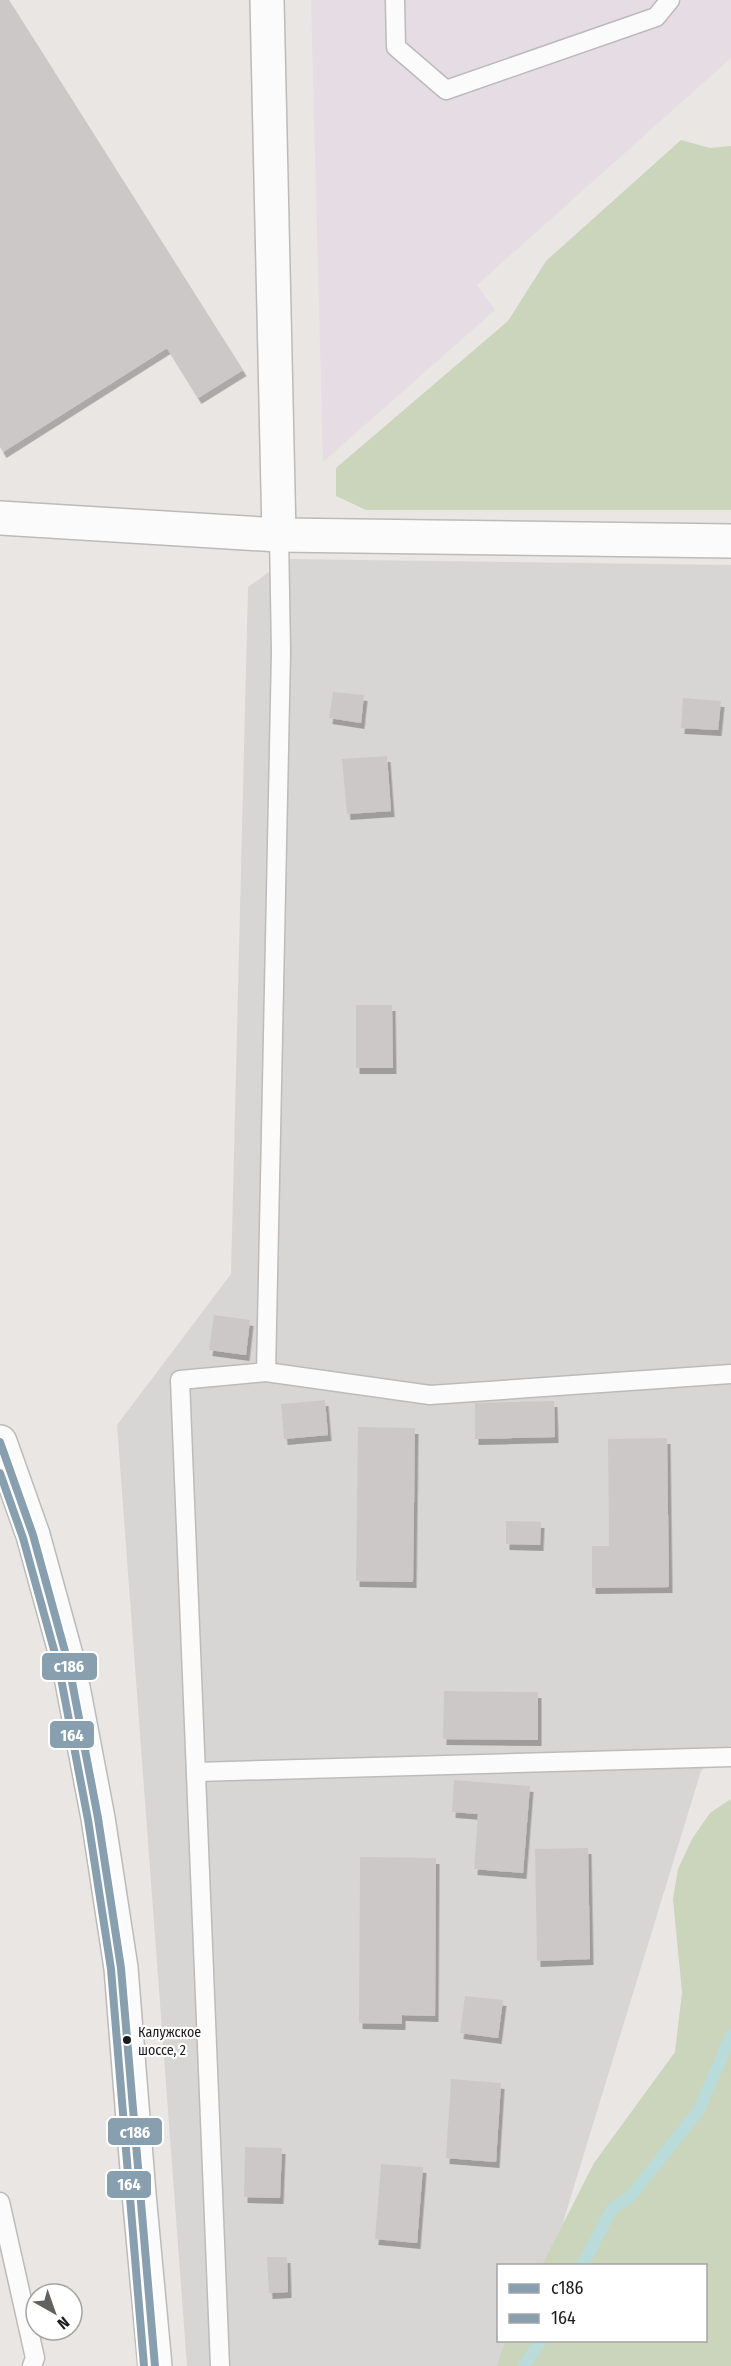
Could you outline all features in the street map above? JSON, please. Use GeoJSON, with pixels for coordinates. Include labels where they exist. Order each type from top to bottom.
{"type":"FeatureCollection","features":[{"type":"Feature","properties":{"kind":"street"},"geometry":{"type":"LineString","coordinates":[[267,0],[279,535]]}},
{"type":"Feature","properties":{"kind":"street"},"geometry":{"type":"LineString","coordinates":[[0,518],[279,535],[731,541]]}},
{"type":"Feature","properties":{"kind":"street"},"geometry":{"type":"LineString","coordinates":[[0,1442],[33,1535],[69,1666],[98,1818],[121,1968],[155,2366]]}},
{"type":"Feature","properties":{"kind":"lane"},"geometry":{"type":"LineString","coordinates":[[395,0],[396,47],[446,90],[656,17],[670,0]]}},
{"type":"Feature","properties":{"kind":"lane"},"geometry":{"type":"LineString","coordinates":[[266,1372],[281,652],[279,535]]}},
{"type":"Feature","properties":{"kind":"lane"},"geometry":{"type":"LineString","coordinates":[[220,2366],[180,1380],[266,1372],[430,1395],[731,1374]]}},
{"type":"Feature","properties":{"kind":"lane"},"geometry":{"type":"LineString","coordinates":[[196,1772],[731,1757]]}},
{"type":"Feature","properties":{"kind":"lane"},"geometry":{"type":"LineString","coordinates":[[0,2202],[35,2358],[32,2366]]}},
{"type":"Feature","properties":{"kind":"shaded area"},"geometry":{"type":"Polygon","coordinates":[[[311,0],[731,0],[731,58],[477,285],[495,310],[323,462],[311,0]]]}},
{"type":"Feature","properties":{"kind":"shaded area"},"geometry":{"type":"Polygon","coordinates":[[[287,559],[731,565],[731,1745],[701,1771],[550,2264],[497,2264],[497,2342],[527,2342],[519,2366],[187,2366],[117,1425],[231,1274],[248,587],[287,559]]]}},
{"type":"Feature","properties":{"kind":"green space"},"geometry":{"type":"Polygon","coordinates":[[[681,140],[710,148],[731,146],[731,510],[366,510],[336,496],[336,468],[508,321],[546,261],[681,140]]]}},
{"type":"Feature","properties":{"kind":"green space"},"geometry":{"type":"Polygon","coordinates":[[[731,1799],[731,2366],[497,2366],[505,2342],[707,2342],[707,2264],[543,2264],[594,2163],[675,2052],[682,1992],[673,1899],[678,1869],[692,1839],[710,1813],[731,1799]]]}},
{"type":"Feature","properties":{"kind":"building"},"geometry":{"type":"Polygon","coordinates":[[[0,0],[9,0],[243,370],[198,398],[167,348],[3,452],[0,447],[0,0]]]}},
{"type":"Feature","properties":{"kind":"building"},"geometry":{"type":"Polygon","coordinates":[[[333,692],[364,695],[361,723],[329,718],[333,692]]]}},
{"type":"Feature","properties":{"kind":"building"},"geometry":{"type":"Polygon","coordinates":[[[683,698],[721,701],[718,730],[681,728],[683,698]]]}},
{"type":"Feature","properties":{"kind":"building"},"geometry":{"type":"Polygon","coordinates":[[[387,756],[391,811],[347,814],[342,759],[387,756]]]}},
{"type":"Feature","properties":{"kind":"building"},"geometry":{"type":"Polygon","coordinates":[[[356,1005],[392,1005],[393,1068],[356,1068],[356,1005]]]}},
{"type":"Feature","properties":{"kind":"building"},"geometry":{"type":"Polygon","coordinates":[[[214,1315],[250,1320],[246,1355],[209,1350],[214,1315]]]}},
{"type":"Feature","properties":{"kind":"building"},"geometry":{"type":"Polygon","coordinates":[[[325,1400],[328,1435],[284,1439],[281,1404],[325,1400]]]}},
{"type":"Feature","properties":{"kind":"building"},"geometry":{"type":"Polygon","coordinates":[[[554,1401],[555,1437],[475,1439],[475,1403],[554,1401]]]}},
{"type":"Feature","properties":{"kind":"building"},"geometry":{"type":"Polygon","coordinates":[[[358,1427],[415,1428],[413,1582],[356,1581],[358,1427]]]}},
{"type":"Feature","properties":{"kind":"building"},"geometry":{"type":"Polygon","coordinates":[[[667,1438],[669,1587],[592,1588],[592,1546],[609,1546],[608,1439],[667,1438]]]}},
{"type":"Feature","properties":{"kind":"building"},"geometry":{"type":"Polygon","coordinates":[[[506,1521],[541,1522],[540,1545],[506,1544],[506,1521]]]}},
{"type":"Feature","properties":{"kind":"building"},"geometry":{"type":"Polygon","coordinates":[[[444,1691],[538,1692],[538,1740],[443,1739],[444,1691]]]}},
{"type":"Feature","properties":{"kind":"building"},"geometry":{"type":"Polygon","coordinates":[[[454,1780],[530,1786],[523,1873],[474,1869],[478,1814],[452,1812],[454,1780]]]}},
{"type":"Feature","properties":{"kind":"building"},"geometry":{"type":"Polygon","coordinates":[[[588,1848],[590,1959],[537,1961],[535,1849],[588,1848]]]}},
{"type":"Feature","properties":{"kind":"building"},"geometry":{"type":"Polygon","coordinates":[[[360,1857],[436,1858],[435,2016],[402,2015],[402,2024],[359,2023],[360,1857]]]}},
{"type":"Feature","properties":{"kind":"building"},"geometry":{"type":"Polygon","coordinates":[[[465,1996],[503,2000],[498,2038],[460,2033],[465,1996]]]}},
{"type":"Feature","properties":{"kind":"building"},"geometry":{"type":"Polygon","coordinates":[[[451,2079],[501,2083],[496,2162],[446,2158],[451,2079]]]}},
{"type":"Feature","properties":{"kind":"building"},"geometry":{"type":"Polygon","coordinates":[[[245,2147],[282,2148],[280,2198],[244,2197],[245,2147]]]}},
{"type":"Feature","properties":{"kind":"building"},"geometry":{"type":"Polygon","coordinates":[[[381,2164],[423,2167],[417,2243],[375,2239],[381,2164]]]}},
{"type":"Feature","properties":{"kind":"building"},"geometry":{"type":"Polygon","coordinates":[[[267,2257],[287,2257],[288,2292],[269,2293],[267,2257]]]}},
{"type":"Feature","properties":{"kind":"waterway"},"geometry":{"type":"LineString","coordinates":[[583,2264],[612,2209],[631,2196],[699,2110],[731,2035]]}},
{"type":"Feature","properties":{"kind":"waterway"},"geometry":{"type":"LineString","coordinates":[[524,2366],[540,2342]]}},
{"type":"Feature","properties":{"kind":"transit line","name":"с186"},"geometry":{"type":"LineString","coordinates":[[0,1442],[33,1535],[69,1666],[98,1818],[121,1968],[155,2366]]}},
{"type":"Feature","properties":{"kind":"transit line","name":"164"},"geometry":{"type":"LineString","coordinates":[[0,1473],[23,1538],[59,1668],[88,1820],[111,1969],[144,2366]]}},
{"type":"Feature","properties":{"kind":"place","name":"Калужское шоссе, 2"},"geometry":{"type":"Point","coordinates":[127,2040]}}]}
